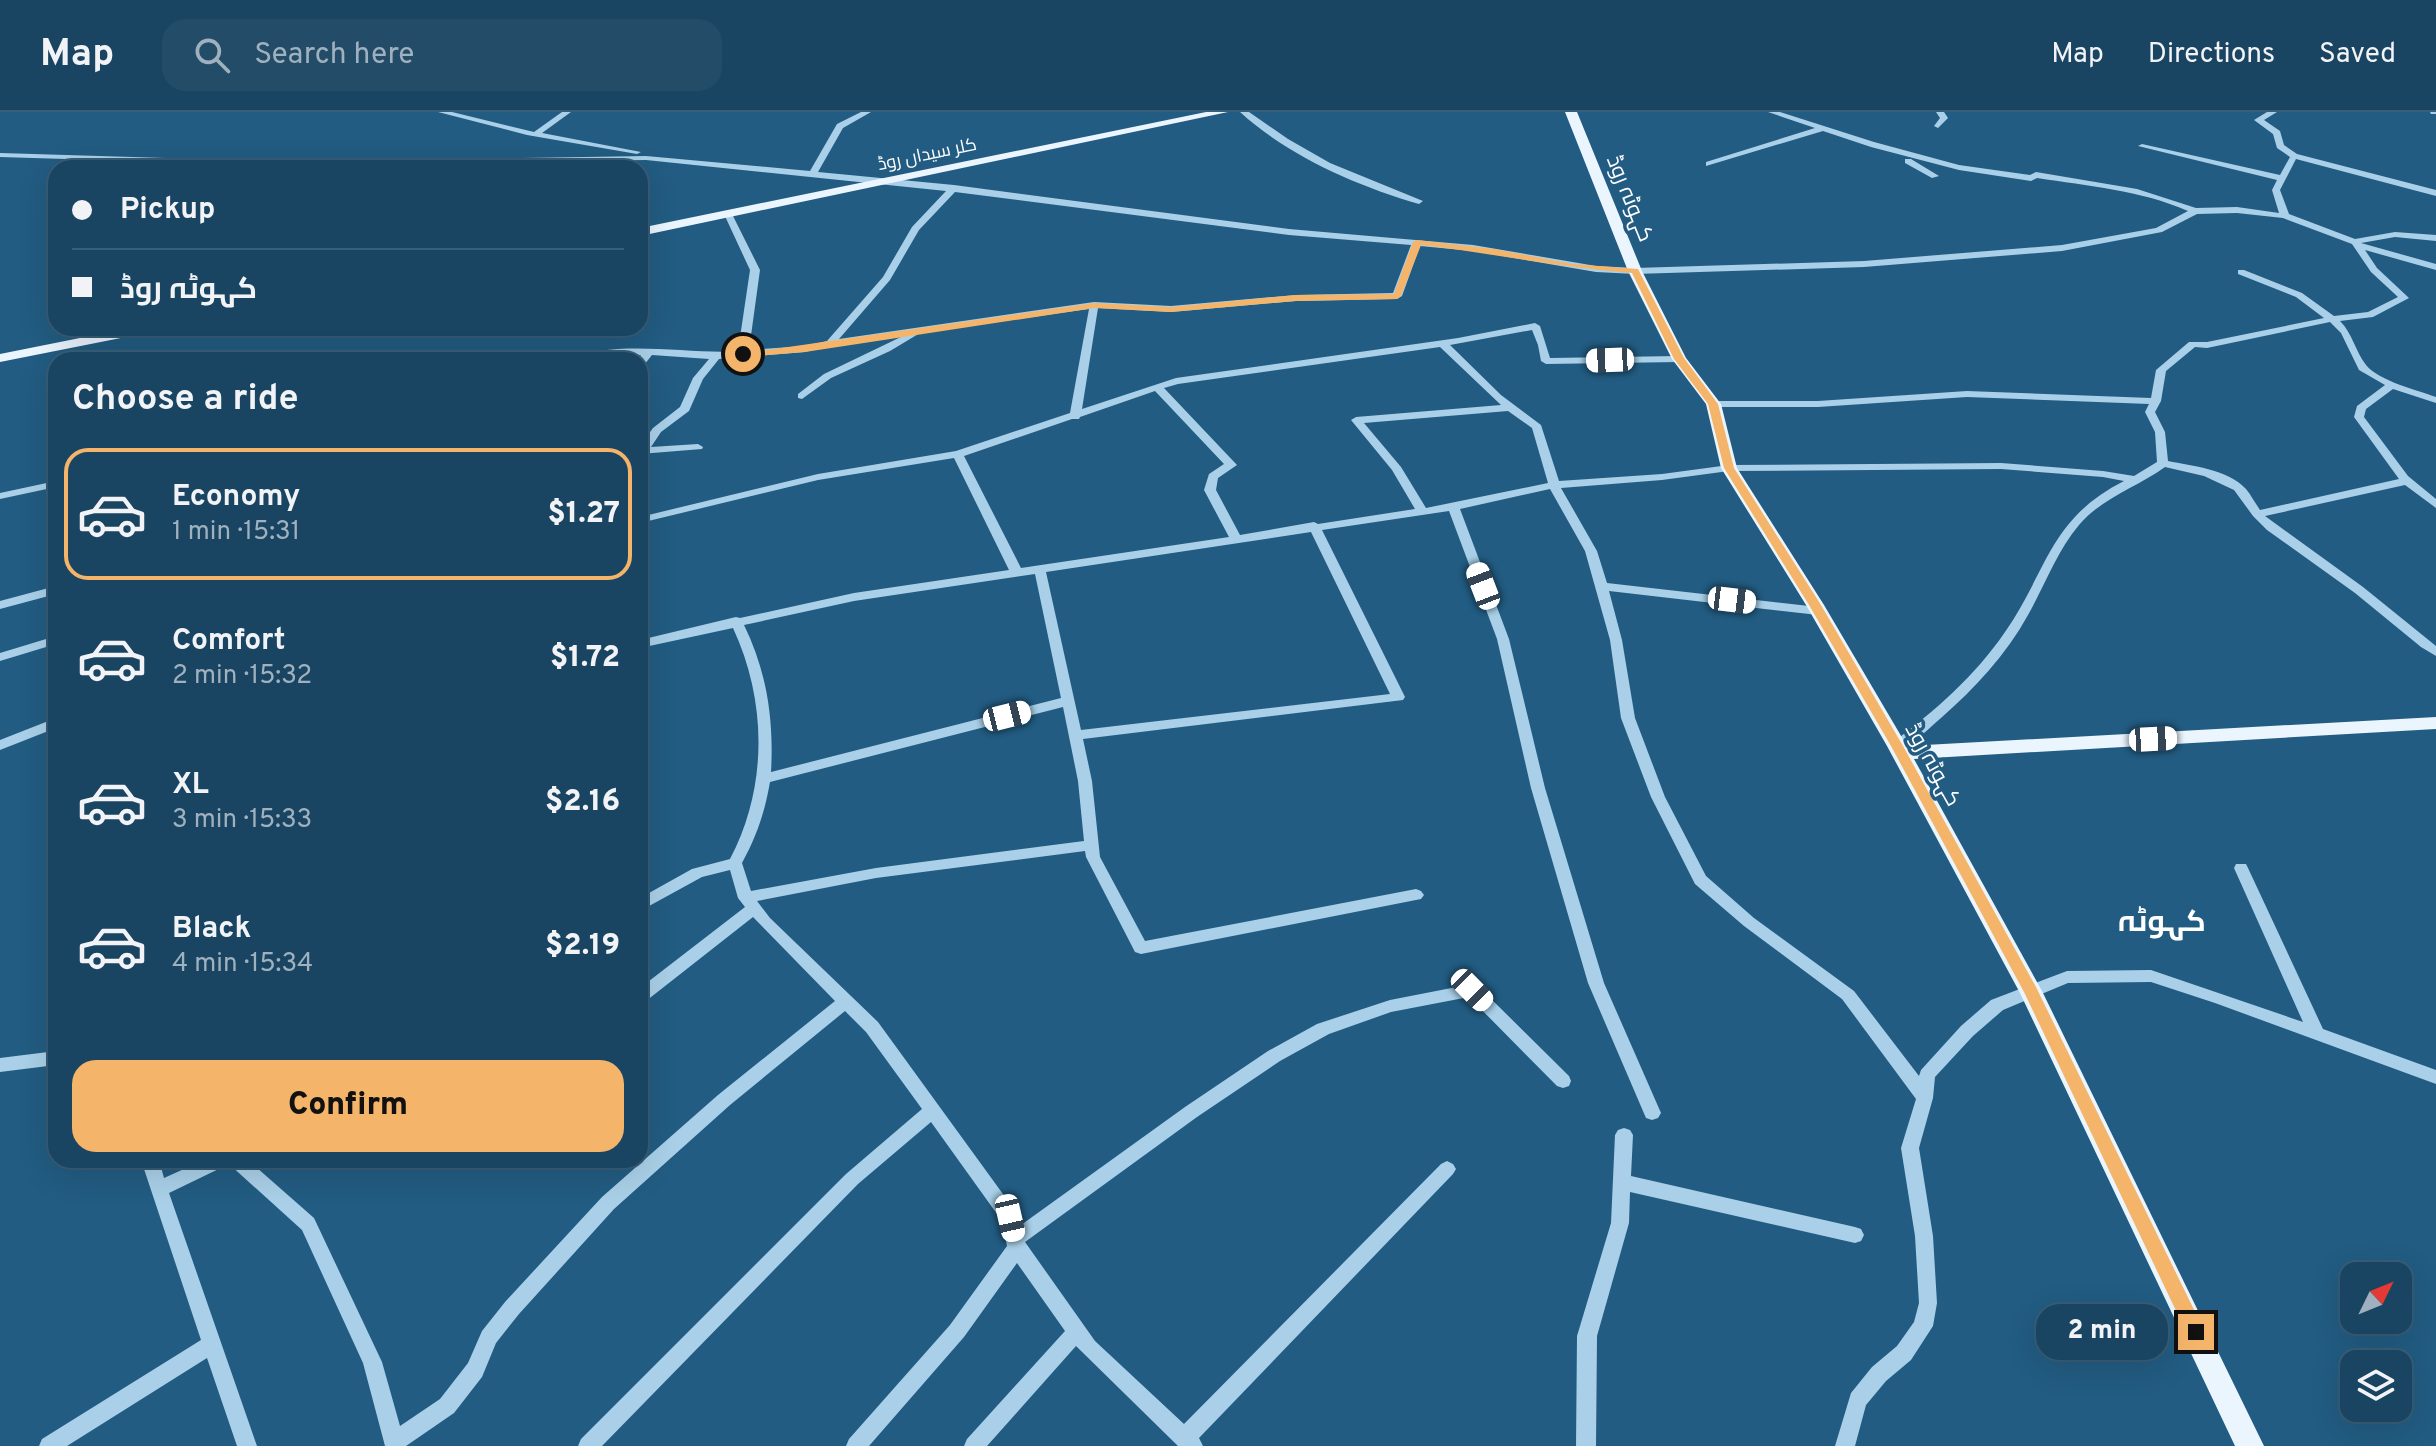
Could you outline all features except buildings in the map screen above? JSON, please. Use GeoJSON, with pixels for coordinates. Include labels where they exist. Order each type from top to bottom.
{"type":"FeatureCollection","features":[{"type":"Feature","properties":{"kind":"main road","name":"کلر سیداں روڈ"},"geometry":{"type":"LineString","coordinates":[[648,230],[1222,112]]}},
{"type":"Feature","properties":{"kind":"main road","name":"کہوٹہ روڈ"},"geometry":{"type":"LineString","coordinates":[[1571,112],[1635,271],[1679,359],[1713,404],[1729,468],[1899,749],[2031,991],[2250,1446]]}},
{"type":"Feature","properties":{"kind":"main road"},"geometry":{"type":"LineString","coordinates":[[0,358],[111,336]]}},
{"type":"Feature","properties":{"kind":"main road"},"geometry":{"type":"LineString","coordinates":[[1899,749],[2436,723]]}},
{"type":"Feature","properties":{"kind":"street"},"geometry":{"type":"LineString","coordinates":[[442,112],[536,134],[685,162]]}},
{"type":"Feature","properties":{"kind":"street"},"geometry":{"type":"LineString","coordinates":[[536,134],[567,112]]}},
{"type":"Feature","properties":{"kind":"street"},"geometry":{"type":"LineString","coordinates":[[813,174],[840,126],[867,112]]}},
{"type":"Feature","properties":{"kind":"street"},"geometry":{"type":"LineString","coordinates":[[1244,112],[1280,141],[1372,186],[1419,201]]}},
{"type":"Feature","properties":{"kind":"street"},"geometry":{"type":"LineString","coordinates":[[1772,112],[1867,143],[1959,167],[2031,178],[2036,175],[2144,195],[2181,204],[2195,211]]}},
{"type":"Feature","properties":{"kind":"street"},"geometry":{"type":"LineString","coordinates":[[1938,126],[1944,118],[1940,112]]}},
{"type":"Feature","properties":{"kind":"street"},"geometry":{"type":"LineString","coordinates":[[2273,112],[2258,120],[2277,133],[2280,146],[2294,156],[2436,193]]}},
{"type":"Feature","properties":{"kind":"street"},"geometry":{"type":"LineString","coordinates":[[1709,164],[1822,128]]}},
{"type":"Feature","properties":{"kind":"street"},"geometry":{"type":"LineString","coordinates":[[1867,143],[1935,176]]}},
{"type":"Feature","properties":{"kind":"street"},"geometry":{"type":"LineString","coordinates":[[2142,146],[2281,178]]}},
{"type":"Feature","properties":{"kind":"street"},"geometry":{"type":"LineString","coordinates":[[0,155],[164,160]]}},
{"type":"Feature","properties":{"kind":"street"},"geometry":{"type":"LineString","coordinates":[[2285,216],[2276,190],[2294,156]]}},
{"type":"Feature","properties":{"kind":"street"},"geometry":{"type":"LineString","coordinates":[[429,160],[646,158],[954,188],[1289,232],[1417,242],[1494,251],[1573,266],[1635,271],[1864,264],[2062,248],[2159,230],[2195,211],[2237,210],[2285,216],[2356,243],[2436,267]]}},
{"type":"Feature","properties":{"kind":"street"},"geometry":{"type":"LineString","coordinates":[[830,343],[887,278],[915,229],[954,188]]}},
{"type":"Feature","properties":{"kind":"street"},"geometry":{"type":"LineString","coordinates":[[728,214],[755,270],[743,354]]}},
{"type":"Feature","properties":{"kind":"street"},"geometry":{"type":"LineString","coordinates":[[2356,243],[2370,236],[2436,238]]}},
{"type":"Feature","properties":{"kind":"street"},"geometry":{"type":"LineString","coordinates":[[649,352],[716,356],[805,349],[1094,305],[1171,309],[1296,298],[1397,296],[1417,242]]}},
{"type":"Feature","properties":{"kind":"street"},"geometry":{"type":"LineString","coordinates":[[2163,463],[2160,432],[2150,412],[2156,401],[2161,370],[2193,344],[2222,342],[2332,319],[2370,315],[2404,298],[2374,270],[2356,243]]}},
{"type":"Feature","properties":{"kind":"street"},"geometry":{"type":"LineString","coordinates":[[2241,272],[2299,295],[2332,319],[2345,332],[2363,368],[2392,385],[2436,400]]}},
{"type":"Feature","properties":{"kind":"street"},"geometry":{"type":"LineString","coordinates":[[1075,417],[1094,305]]}},
{"type":"Feature","properties":{"kind":"street"},"geometry":{"type":"LineString","coordinates":[[648,518],[818,477],[958,454],[1157,387],[1205,377],[1443,344],[1535,326],[1546,361],[1679,359]]}},
{"type":"Feature","properties":{"kind":"street"},"geometry":{"type":"LineString","coordinates":[[802,396],[825,377],[900,344],[919,330]]}},
{"type":"Feature","properties":{"kind":"street"},"geometry":{"type":"LineString","coordinates":[[1443,344],[1497,397],[1537,427],[1554,485],[1571,521],[1591,551],[1602,586],[1616,640],[1628,718],[1658,797],[1700,880],[1749,922],[1848,995],[1925,1098]]}},
{"type":"Feature","properties":{"kind":"street"},"geometry":{"type":"LineString","coordinates":[[648,443],[657,430],[685,409],[698,378],[716,356]]}},
{"type":"Feature","properties":{"kind":"street"},"geometry":{"type":"LineString","coordinates":[[2392,385],[2361,408],[2359,417],[2407,481],[2436,505]]}},
{"type":"Feature","properties":{"kind":"street"},"geometry":{"type":"LineString","coordinates":[[1157,387],[1231,465],[1212,475],[1209,481],[1210,490],[1236,539]]}},
{"type":"Feature","properties":{"kind":"street"},"geometry":{"type":"LineString","coordinates":[[1713,404],[1831,404],[1967,394],[2156,401]]}},
{"type":"Feature","properties":{"kind":"street"},"geometry":{"type":"LineString","coordinates":[[1422,511],[1397,469],[1356,420],[1513,407]]}},
{"type":"Feature","properties":{"kind":"street"},"geometry":{"type":"LineString","coordinates":[[648,451],[698,447]]}},
{"type":"Feature","properties":{"kind":"street"},"geometry":{"type":"LineString","coordinates":[[958,454],[1017,573]]}},
{"type":"Feature","properties":{"kind":"street"},"geometry":{"type":"LineString","coordinates":[[1899,749],[1987,664],[2012,631],[2061,540],[2086,509],[2163,463],[2233,484],[2245,493],[2257,514],[2303,553],[2357,588],[2436,652]]}},
{"type":"Feature","properties":{"kind":"street"},"geometry":{"type":"LineString","coordinates":[[648,642],[854,597],[1453,507],[1554,485],[1662,477],[1729,468],[2001,466],[2103,474],[2135,480]]}},
{"type":"Feature","properties":{"kind":"street"},"geometry":{"type":"LineString","coordinates":[[2257,514],[2407,481]]}},
{"type":"Feature","properties":{"kind":"street"},"geometry":{"type":"LineString","coordinates":[[0,496],[48,486]]}},
{"type":"Feature","properties":{"kind":"street"},"geometry":{"type":"LineString","coordinates":[[1453,507],[1503,639],[1538,788],[1596,983],[1652,1113]]}},
{"type":"Feature","properties":{"kind":"street"},"geometry":{"type":"LineString","coordinates":[[1076,735],[1398,697],[1314,526]]}},
{"type":"Feature","properties":{"kind":"street"},"geometry":{"type":"LineString","coordinates":[[1040,570],[1085,781],[1093,857],[1141,948],[1416,895]]}},
{"type":"Feature","properties":{"kind":"street"},"geometry":{"type":"LineString","coordinates":[[1602,586],[1638,587],[1818,611]]}},
{"type":"Feature","properties":{"kind":"street"},"geometry":{"type":"LineString","coordinates":[[0,605],[48,592]]}},
{"type":"Feature","properties":{"kind":"street"},"geometry":{"type":"LineString","coordinates":[[648,901],[697,873],[735,863],[747,845],[760,806],[766,708],[748,643],[736,621]]}},
{"type":"Feature","properties":{"kind":"street"},"geometry":{"type":"LineString","coordinates":[[0,657],[48,642]]}},
{"type":"Feature","properties":{"kind":"street"},"geometry":{"type":"LineString","coordinates":[[762,779],[1068,701]]}},
{"type":"Feature","properties":{"kind":"street"},"geometry":{"type":"LineString","coordinates":[[0,745],[48,726]]}},
{"type":"Feature","properties":{"kind":"street"},"geometry":{"type":"LineString","coordinates":[[648,990],[750,903],[876,873],[1092,845]]}},
{"type":"Feature","properties":{"kind":"street"},"geometry":{"type":"LineString","coordinates":[[735,863],[750,903],[872,1027],[1010,1218],[1016,1243],[1088,1347],[1189,1442],[1447,1169]]}},
{"type":"Feature","properties":{"kind":"street"},"geometry":{"type":"LineString","coordinates":[[2241,868],[2317,1034]]}},
{"type":"Feature","properties":{"kind":"street"},"geometry":{"type":"LineString","coordinates":[[1845,1446],[1858,1400],[1879,1374],[1904,1353],[1923,1326],[1928,1303],[1924,1236],[1910,1148],[1925,1098],[1927,1075],[1967,1031],[1997,1005],[2067,977],[2151,976],[2436,1077]]}},
{"type":"Feature","properties":{"kind":"street"},"geometry":{"type":"LineString","coordinates":[[856,1446],[957,1331],[1016,1243],[1274,1056],[1323,1029],[1390,1006],[1472,990],[1563,1081]]}},
{"type":"Feature","properties":{"kind":"street"},"geometry":{"type":"LineString","coordinates":[[648,1167],[724,1100],[845,1002]]}},
{"type":"Feature","properties":{"kind":"street"},"geometry":{"type":"LineString","coordinates":[[0,1065],[48,1059]]}},
{"type":"Feature","properties":{"kind":"street"},"geometry":{"type":"LineString","coordinates":[[588,1446],[852,1179],[932,1111]]}},
{"type":"Feature","properties":{"kind":"street"},"geometry":{"type":"LineString","coordinates":[[1586,1446],[1587,1336],[1620,1223],[1624,1135]]}},
{"type":"Feature","properties":{"kind":"street"},"geometry":{"type":"LineString","coordinates":[[152,1168],[247,1446]]}},
{"type":"Feature","properties":{"kind":"street"},"geometry":{"type":"LineString","coordinates":[[159,1189],[205,1168]]}},
{"type":"Feature","properties":{"kind":"street"},"geometry":{"type":"LineString","coordinates":[[245,1168],[308,1224],[372,1362],[394,1444],[447,1406],[475,1370],[489,1337],[512,1308],[608,1203],[647,1168]]}},
{"type":"Feature","properties":{"kind":"street"},"geometry":{"type":"LineString","coordinates":[[1622,1182],[1855,1235]]}},
{"type":"Feature","properties":{"kind":"street"},"geometry":{"type":"LineString","coordinates":[[974,1446],[1077,1331]]}},
{"type":"Feature","properties":{"kind":"street"},"geometry":{"type":"LineString","coordinates":[[49,1446],[212,1344]]}},
{"type":"Feature","properties":{"kind":"district","name":"کہوٹہ"},"geometry":{"type":"Point","coordinates":[2162,921]}},
{"type":"Feature","properties":{"kind":"route"},"geometry":{"type":"LineString","coordinates":[[743,354],[805,349],[1094,305],[1171,309],[1296,298],[1397,296],[1417,242],[1494,251],[1573,266],[1635,271],[1679,359],[1713,404],[1729,468],[1815,605],[1897,746],[2031,991],[2196,1332]]}}]}
